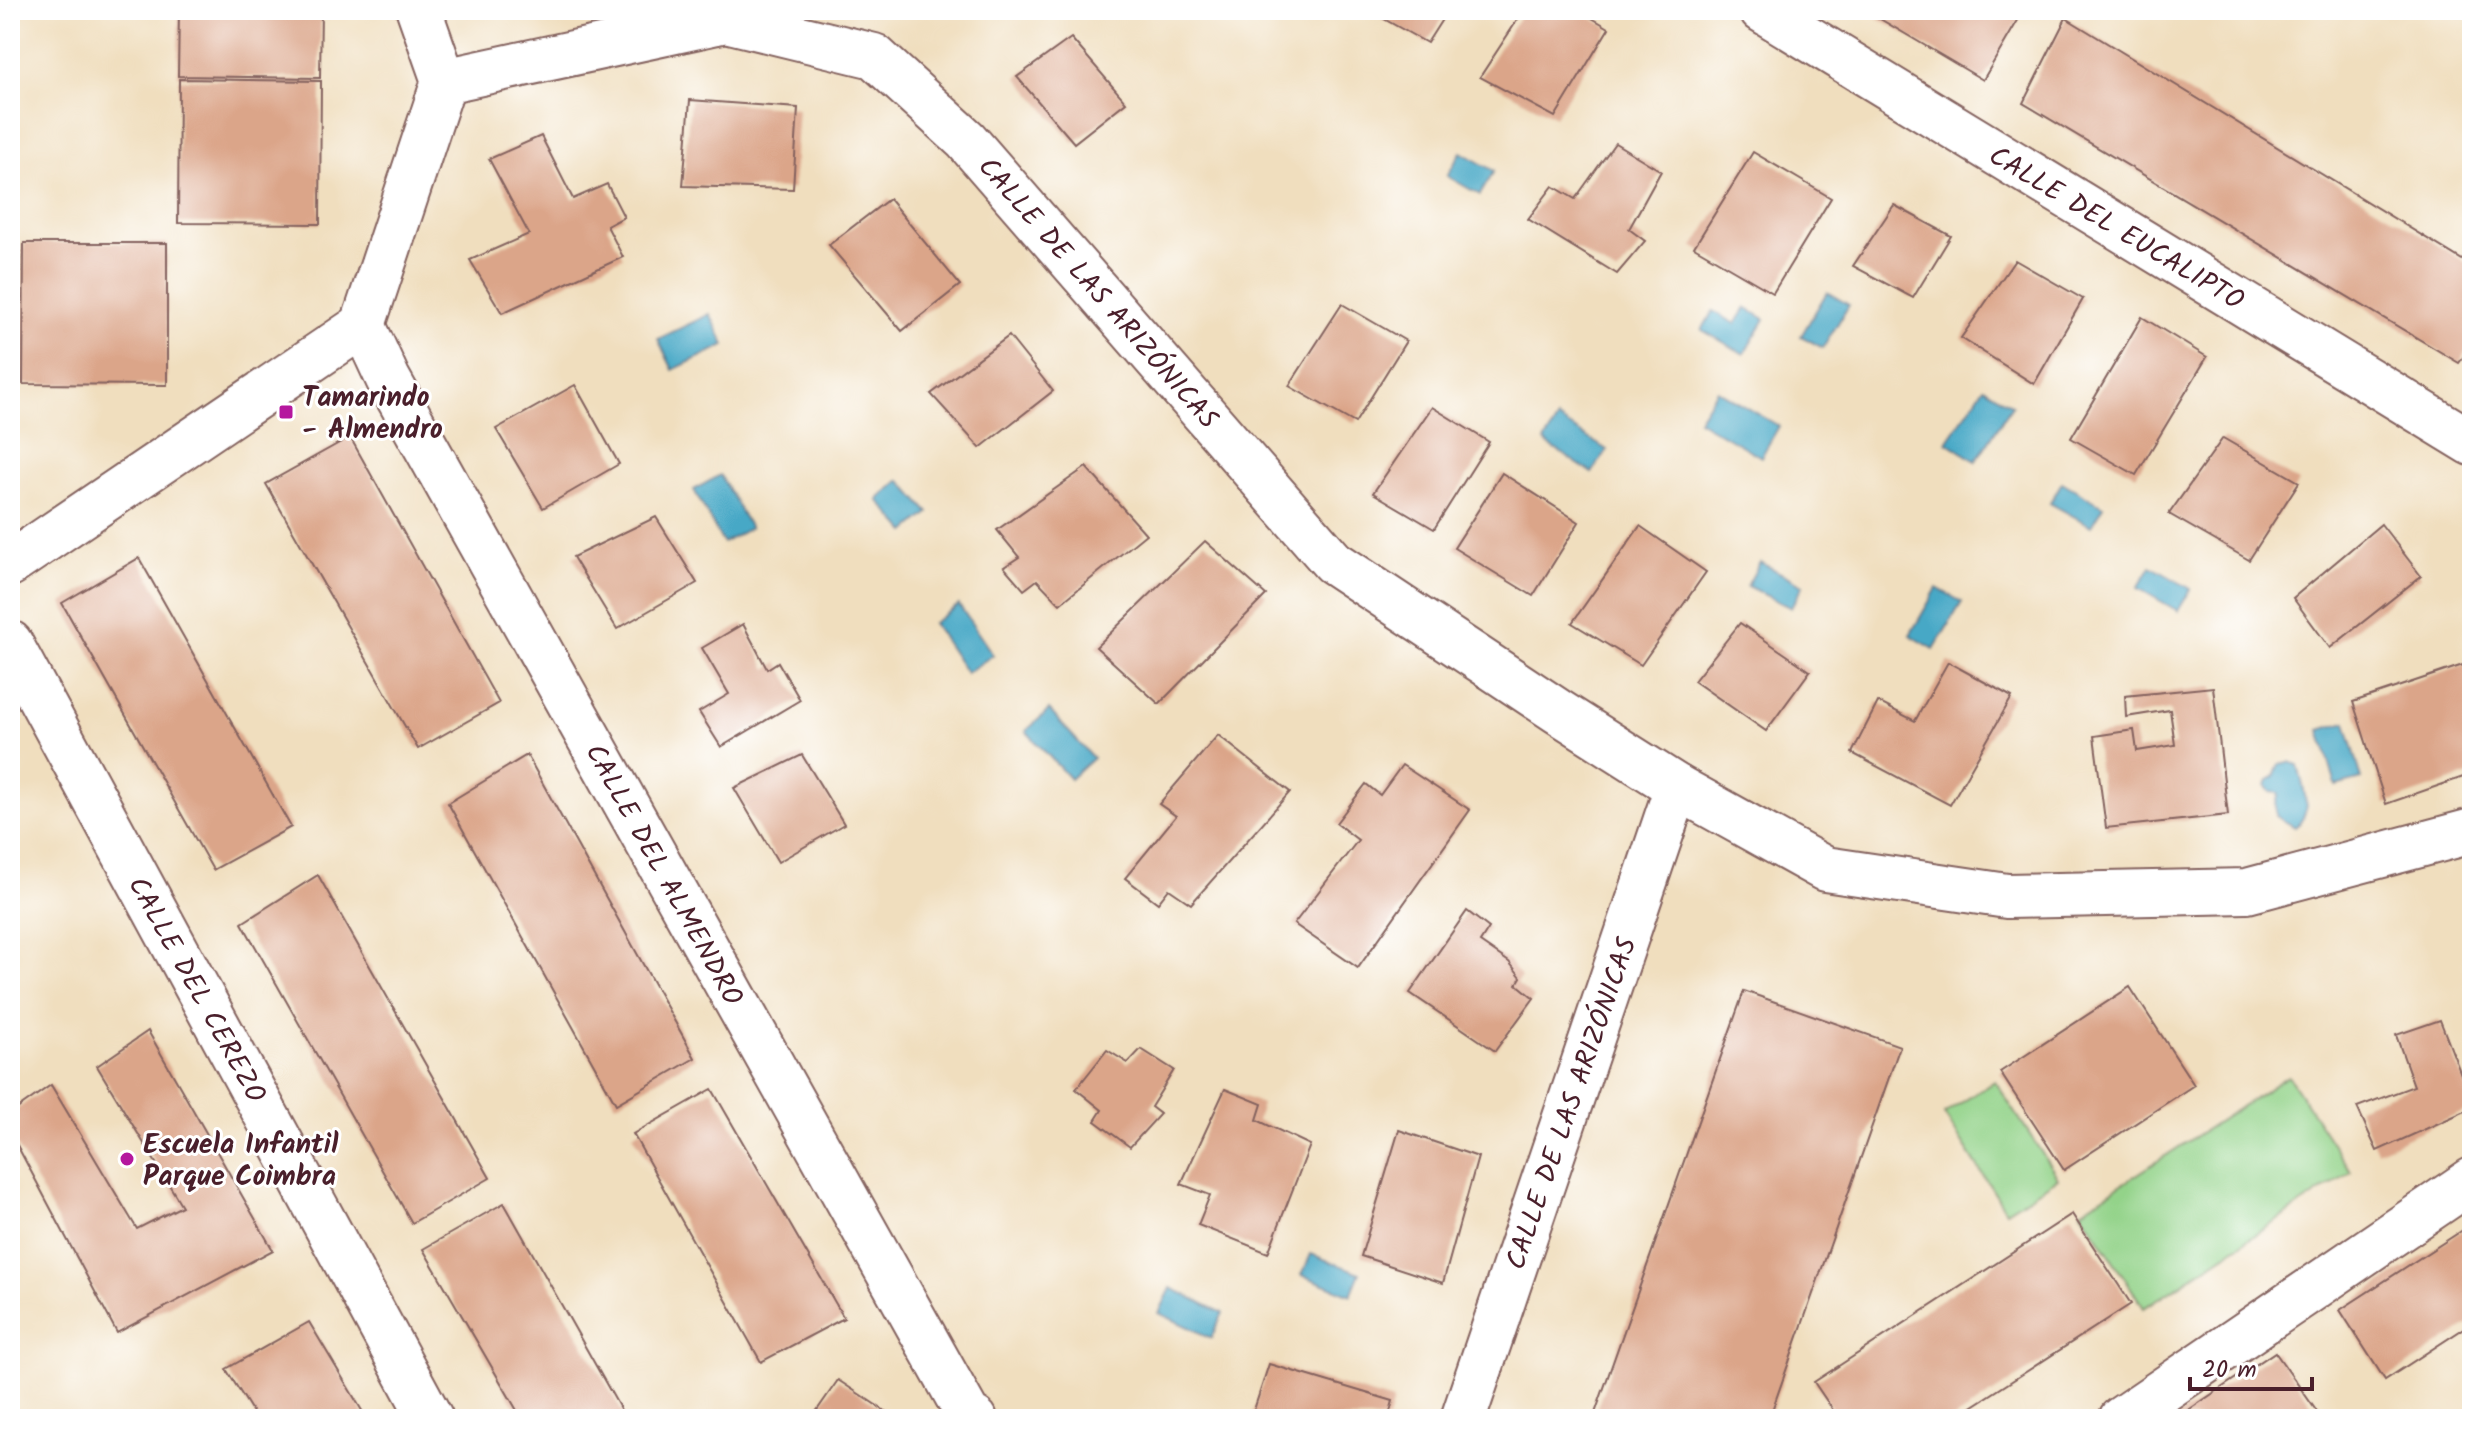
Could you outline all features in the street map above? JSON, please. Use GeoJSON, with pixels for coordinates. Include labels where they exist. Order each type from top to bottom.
{"type":"FeatureCollection","features":[{"type":"Feature","properties":{"kind":"street"},"geometry":{"type":"LineString","coordinates":[[10,564],[363,325],[444,81],[419,10]]}},
{"type":"Feature","properties":{"kind":"street","name":"CALLE DEL EUCALIPTO"},"geometry":{"type":"LineString","coordinates":[[1762,10],[2472,443]]}},
{"type":"Feature","properties":{"kind":"street","name":"CALLE DE LAS ARIZÓNICAS"},"geometry":{"type":"LineString","coordinates":[[444,81],[726,20],[874,56],[966,140],[1333,562],[1677,787],[1825,869],[2007,896],[2247,891],[2472,831]]}},
{"type":"Feature","properties":{"kind":"street","name":"CALLE DEL ALMENDRO"},"geometry":{"type":"LineString","coordinates":[[363,325],[388,379],[968,1415],[975,1419]]}},
{"type":"Feature","properties":{"kind":"street","name":"CALLE DEL CEREZO"},"geometry":{"type":"LineString","coordinates":[[10,643],[431,1419]]}},
{"type":"Feature","properties":{"kind":"street","name":"CALLE DE LAS ARIZÓNICAS"},"geometry":{"type":"LineString","coordinates":[[1463,1419],[1677,787]]}},
{"type":"Feature","properties":{"kind":"street"},"geometry":{"type":"LineString","coordinates":[[2121,1419],[2472,1180]]}},
{"type":"Feature","properties":{"kind":"green space"},"geometry":{"type":"Polygon","coordinates":[[[2288,1076],[2351,1172],[2144,1308],[2081,1211],[2288,1076]]]}},
{"type":"Feature","properties":{"kind":"green space"},"geometry":{"type":"Polygon","coordinates":[[[1995,1081],[2058,1178],[2006,1211],[1944,1114],[1995,1081]]]}},
{"type":"Feature","properties":{"kind":"water"},"geometry":{"type":"Polygon","coordinates":[[[1461,152],[1494,171],[1480,195],[1447,176],[1461,152]]]}},
{"type":"Feature","properties":{"kind":"water"},"geometry":{"type":"Polygon","coordinates":[[[1827,292],[1849,305],[1823,348],[1801,336],[1827,292]]]}},
{"type":"Feature","properties":{"kind":"water"},"geometry":{"type":"Polygon","coordinates":[[[1746,308],[1765,319],[1744,354],[1702,330],[1713,311],[1736,324],[1746,308]]]}},
{"type":"Feature","properties":{"kind":"water"},"geometry":{"type":"Polygon","coordinates":[[[710,314],[725,345],[673,370],[658,339],[710,314]]]}},
{"type":"Feature","properties":{"kind":"water"},"geometry":{"type":"Polygon","coordinates":[[[1984,387],[2012,405],[1976,461],[1947,442],[1984,387]]]}},
{"type":"Feature","properties":{"kind":"water"},"geometry":{"type":"Polygon","coordinates":[[[1717,390],[1779,426],[1761,457],[1698,420],[1717,390]]]}},
{"type":"Feature","properties":{"kind":"water"},"geometry":{"type":"Polygon","coordinates":[[[1558,419],[1607,450],[1592,473],[1544,442],[1558,419]]]}},
{"type":"Feature","properties":{"kind":"water"},"geometry":{"type":"Polygon","coordinates":[[[720,475],[750,528],[723,543],[694,490],[720,475]]]}},
{"type":"Feature","properties":{"kind":"water"},"geometry":{"type":"Polygon","coordinates":[[[900,480],[929,513],[906,532],[878,500],[900,480]]]}},
{"type":"Feature","properties":{"kind":"water"},"geometry":{"type":"Polygon","coordinates":[[[2062,482],[2103,506],[2091,526],[2050,503],[2062,482]]]}},
{"type":"Feature","properties":{"kind":"water"},"geometry":{"type":"Polygon","coordinates":[[[1760,562],[1803,585],[1791,608],[1747,586],[1760,562]]]}},
{"type":"Feature","properties":{"kind":"water"},"geometry":{"type":"Polygon","coordinates":[[[2151,566],[2191,589],[2178,611],[2138,588],[2151,566]]]}},
{"type":"Feature","properties":{"kind":"water"},"geometry":{"type":"Polygon","coordinates":[[[1937,588],[1962,602],[1934,649],[1910,635],[1937,588]]]}},
{"type":"Feature","properties":{"kind":"water"},"geometry":{"type":"Polygon","coordinates":[[[959,605],[993,655],[966,673],[933,623],[959,605]]]}},
{"type":"Feature","properties":{"kind":"water"},"geometry":{"type":"Polygon","coordinates":[[[1049,710],[1093,758],[1070,779],[1026,731],[1049,710]]]}},
{"type":"Feature","properties":{"kind":"water"},"geometry":{"type":"Polygon","coordinates":[[[2346,722],[2362,779],[2336,786],[2320,730],[2346,722]]]}},
{"type":"Feature","properties":{"kind":"water"},"geometry":{"type":"Polygon","coordinates":[[[2289,762],[2298,765],[2306,799],[2304,814],[2295,827],[2276,816],[2279,793],[2270,792],[2266,786],[2279,764],[2289,762]]]}},
{"type":"Feature","properties":{"kind":"water"},"geometry":{"type":"Polygon","coordinates":[[[1311,1254],[1360,1273],[1351,1295],[1302,1275],[1311,1254]]]}},
{"type":"Feature","properties":{"kind":"water"},"geometry":{"type":"Polygon","coordinates":[[[1171,1288],[1223,1313],[1211,1338],[1159,1313],[1171,1288]]]}},
{"type":"Feature","properties":{"kind":"building"},"geometry":{"type":"Polygon","coordinates":[[[179,10],[321,10],[320,78],[178,76],[179,10]]]}},
{"type":"Feature","properties":{"kind":"building"},"geometry":{"type":"Polygon","coordinates":[[[1368,10],[1448,10],[1427,43],[1368,10]]]}},
{"type":"Feature","properties":{"kind":"building"},"geometry":{"type":"Polygon","coordinates":[[[1524,10],[1578,10],[1609,28],[1555,117],[1480,77],[1524,10]]]}},
{"type":"Feature","properties":{"kind":"building"},"geometry":{"type":"Polygon","coordinates":[[[1865,10],[2024,10],[1983,80],[1865,10]]]}},
{"type":"Feature","properties":{"kind":"building"},"geometry":{"type":"Polygon","coordinates":[[[2066,18],[2472,266],[2472,345],[2459,363],[2023,103],[2066,18]]]}},
{"type":"Feature","properties":{"kind":"building"},"geometry":{"type":"Polygon","coordinates":[[[1071,38],[1126,102],[1074,143],[1017,77],[1071,38]]]}},
{"type":"Feature","properties":{"kind":"building"},"geometry":{"type":"Polygon","coordinates":[[[179,79],[321,81],[320,224],[178,223],[179,79]]]}},
{"type":"Feature","properties":{"kind":"building"},"geometry":{"type":"Polygon","coordinates":[[[690,100],[798,108],[793,189],[683,186],[690,100]]]}},
{"type":"Feature","properties":{"kind":"building"},"geometry":{"type":"Polygon","coordinates":[[[541,136],[573,199],[607,184],[624,217],[607,226],[623,257],[502,313],[470,260],[529,234],[489,159],[541,136]]]}},
{"type":"Feature","properties":{"kind":"building"},"geometry":{"type":"Polygon","coordinates":[[[1615,143],[1661,171],[1629,229],[1645,241],[1617,274],[1528,219],[1553,186],[1575,199],[1615,143]]]}},
{"type":"Feature","properties":{"kind":"building"},"geometry":{"type":"Polygon","coordinates":[[[1753,152],[1831,198],[1773,293],[1694,247],[1753,152]]]}},
{"type":"Feature","properties":{"kind":"building"},"geometry":{"type":"Polygon","coordinates":[[[889,199],[960,285],[902,331],[829,245],[889,199]]]}},
{"type":"Feature","properties":{"kind":"building"},"geometry":{"type":"Polygon","coordinates":[[[1894,205],[1951,236],[1913,298],[1853,266],[1894,205]]]}},
{"type":"Feature","properties":{"kind":"building"},"geometry":{"type":"Polygon","coordinates":[[[24,243],[167,243],[167,385],[23,384],[24,243]]]}},
{"type":"Feature","properties":{"kind":"building"},"geometry":{"type":"Polygon","coordinates":[[[10,244],[20,244],[19,385],[10,385],[10,244]]]}},
{"type":"Feature","properties":{"kind":"building"},"geometry":{"type":"Polygon","coordinates":[[[2015,260],[2083,299],[2034,384],[1961,338],[2015,260]]]}},
{"type":"Feature","properties":{"kind":"building"},"geometry":{"type":"Polygon","coordinates":[[[1342,304],[1406,341],[1355,423],[1289,386],[1342,304]]]}},
{"type":"Feature","properties":{"kind":"building"},"geometry":{"type":"Polygon","coordinates":[[[2142,317],[2207,357],[2136,475],[2071,438],[2142,317]]]}},
{"type":"Feature","properties":{"kind":"building"},"geometry":{"type":"Polygon","coordinates":[[[1009,336],[1053,391],[980,448],[931,394],[1009,336]]]}},
{"type":"Feature","properties":{"kind":"building"},"geometry":{"type":"Polygon","coordinates":[[[575,385],[619,464],[543,508],[496,429],[575,385]]]}},
{"type":"Feature","properties":{"kind":"building"},"geometry":{"type":"Polygon","coordinates":[[[1432,407],[1489,442],[1434,529],[1373,493],[1432,407]]]}},
{"type":"Feature","properties":{"kind":"building"},"geometry":{"type":"Polygon","coordinates":[[[350,437],[499,703],[418,749],[266,484],[350,437]]]}},
{"type":"Feature","properties":{"kind":"building"},"geometry":{"type":"Polygon","coordinates":[[[2223,438],[2299,482],[2249,560],[2169,514],[2223,438]]]}},
{"type":"Feature","properties":{"kind":"building"},"geometry":{"type":"Polygon","coordinates":[[[1086,467],[1146,534],[1060,604],[1037,580],[1024,590],[1004,567],[1019,557],[997,530],[1086,467]]]}},
{"type":"Feature","properties":{"kind":"building"},"geometry":{"type":"Polygon","coordinates":[[[1502,473],[1579,522],[1533,596],[1454,548],[1502,473]]]}},
{"type":"Feature","properties":{"kind":"building"},"geometry":{"type":"Polygon","coordinates":[[[656,517],[697,583],[617,629],[573,557],[656,517]]]}},
{"type":"Feature","properties":{"kind":"building"},"geometry":{"type":"Polygon","coordinates":[[[2381,524],[2421,576],[2330,648],[2293,598],[2381,524]]]}},
{"type":"Feature","properties":{"kind":"building"},"geometry":{"type":"Polygon","coordinates":[[[1640,526],[1706,572],[1641,665],[1572,623],[1640,526]]]}},
{"type":"Feature","properties":{"kind":"building"},"geometry":{"type":"Polygon","coordinates":[[[1205,541],[1266,595],[1159,704],[1096,647],[1205,541]]]}},
{"type":"Feature","properties":{"kind":"building"},"geometry":{"type":"Polygon","coordinates":[[[139,558],[291,827],[213,870],[62,603],[139,558]]]}},
{"type":"Feature","properties":{"kind":"building"},"geometry":{"type":"Polygon","coordinates":[[[1740,623],[1810,671],[1766,731],[1694,681],[1740,623]]]}},
{"type":"Feature","properties":{"kind":"building"},"geometry":{"type":"Polygon","coordinates":[[[743,624],[767,669],[778,662],[800,700],[721,747],[699,712],[729,694],[702,648],[743,624]]]}},
{"type":"Feature","properties":{"kind":"building"},"geometry":{"type":"Polygon","coordinates":[[[1948,662],[2012,697],[1950,805],[1852,753],[1878,702],[1915,721],[1948,662]]]}},
{"type":"Feature","properties":{"kind":"building"},"geometry":{"type":"Polygon","coordinates":[[[2472,662],[2472,774],[2386,804],[2353,702],[2472,662]]]}},
{"type":"Feature","properties":{"kind":"building"},"geometry":{"type":"Polygon","coordinates":[[[2213,687],[2228,815],[2106,828],[2094,736],[2134,730],[2137,751],[2175,745],[2170,710],[2126,717],[2125,696],[2213,687]]]}},
{"type":"Feature","properties":{"kind":"building"},"geometry":{"type":"Polygon","coordinates":[[[1218,735],[1290,792],[1191,904],[1169,889],[1158,903],[1125,878],[1176,816],[1159,804],[1218,735]]]}},
{"type":"Feature","properties":{"kind":"building"},"geometry":{"type":"Polygon","coordinates":[[[527,755],[695,1058],[616,1104],[448,803],[527,755]]]}},
{"type":"Feature","properties":{"kind":"building"},"geometry":{"type":"Polygon","coordinates":[[[802,755],[844,824],[778,862],[734,788],[802,755]]]}},
{"type":"Feature","properties":{"kind":"building"},"geometry":{"type":"Polygon","coordinates":[[[1402,765],[1470,810],[1358,968],[1294,924],[1358,840],[1336,823],[1366,784],[1380,795],[1402,765]]]}},
{"type":"Feature","properties":{"kind":"building"},"geometry":{"type":"Polygon","coordinates":[[[318,875],[490,1178],[412,1223],[242,923],[318,875]]]}},
{"type":"Feature","properties":{"kind":"building"},"geometry":{"type":"Polygon","coordinates":[[[1467,911],[1489,928],[1480,942],[1509,962],[1521,977],[1517,984],[1534,998],[1495,1051],[1410,993],[1467,911]]]}},
{"type":"Feature","properties":{"kind":"building"},"geometry":{"type":"Polygon","coordinates":[[[2130,987],[2194,1085],[2064,1170],[2000,1072],[2130,987]]]}},
{"type":"Feature","properties":{"kind":"building"},"geometry":{"type":"Polygon","coordinates":[[[1744,991],[1900,1046],[1769,1419],[1593,1419],[1744,991]]]}},
{"type":"Feature","properties":{"kind":"building"},"geometry":{"type":"Polygon","coordinates":[[[2440,1020],[2472,1108],[2377,1151],[2357,1107],[2414,1086],[2396,1035],[2440,1020]]]}},
{"type":"Feature","properties":{"kind":"building"},"geometry":{"type":"Polygon","coordinates":[[[148,1031],[273,1250],[117,1333],[10,1132],[10,1114],[51,1085],[137,1229],[182,1206],[97,1066],[148,1031]]]}},
{"type":"Feature","properties":{"kind":"building"},"geometry":{"type":"Polygon","coordinates":[[[1141,1049],[1174,1070],[1151,1107],[1160,1114],[1130,1147],[1095,1121],[1102,1110],[1076,1089],[1107,1050],[1128,1063],[1141,1049]]]}},
{"type":"Feature","properties":{"kind":"building"},"geometry":{"type":"Polygon","coordinates":[[[712,1089],[844,1318],[761,1362],[633,1134],[712,1089]]]}},
{"type":"Feature","properties":{"kind":"building"},"geometry":{"type":"Polygon","coordinates":[[[1225,1089],[1262,1104],[1257,1120],[1310,1145],[1268,1253],[1198,1225],[1210,1195],[1181,1184],[1225,1089]]]}},
{"type":"Feature","properties":{"kind":"building"},"geometry":{"type":"Polygon","coordinates":[[[1399,1130],[1478,1157],[1443,1283],[1361,1256],[1399,1130]]]}},
{"type":"Feature","properties":{"kind":"building"},"geometry":{"type":"Polygon","coordinates":[[[504,1203],[626,1419],[522,1419],[423,1249],[504,1203]]]}},
{"type":"Feature","properties":{"kind":"building"},"geometry":{"type":"Polygon","coordinates":[[[2072,1214],[2131,1304],[1953,1419],[1839,1419],[1814,1382],[2072,1214]]]}},
{"type":"Feature","properties":{"kind":"building"},"geometry":{"type":"Polygon","coordinates":[[[2472,1224],[2472,1323],[2385,1380],[2340,1310],[2472,1224]]]}},
{"type":"Feature","properties":{"kind":"building"},"geometry":{"type":"Polygon","coordinates":[[[309,1322],[367,1419],[257,1419],[226,1369],[309,1322]]]}},
{"type":"Feature","properties":{"kind":"building"},"geometry":{"type":"Polygon","coordinates":[[[2275,1352],[2322,1419],[2175,1419],[2275,1352]]]}},
{"type":"Feature","properties":{"kind":"building"},"geometry":{"type":"Polygon","coordinates":[[[1269,1364],[1393,1401],[1388,1419],[1251,1419],[1269,1364]]]}},
{"type":"Feature","properties":{"kind":"building"},"geometry":{"type":"Polygon","coordinates":[[[838,1380],[897,1419],[811,1419],[838,1380]]]}},
{"type":"Feature","properties":{"kind":"place","name":"Tamarindo - Almendro"},"geometry":{"type":"Point","coordinates":[286,412]}},
{"type":"Feature","properties":{"kind":"place","name":"Escuela Infantil Parque Coimbra"},"geometry":{"type":"Point","coordinates":[127,1159]}}]}
